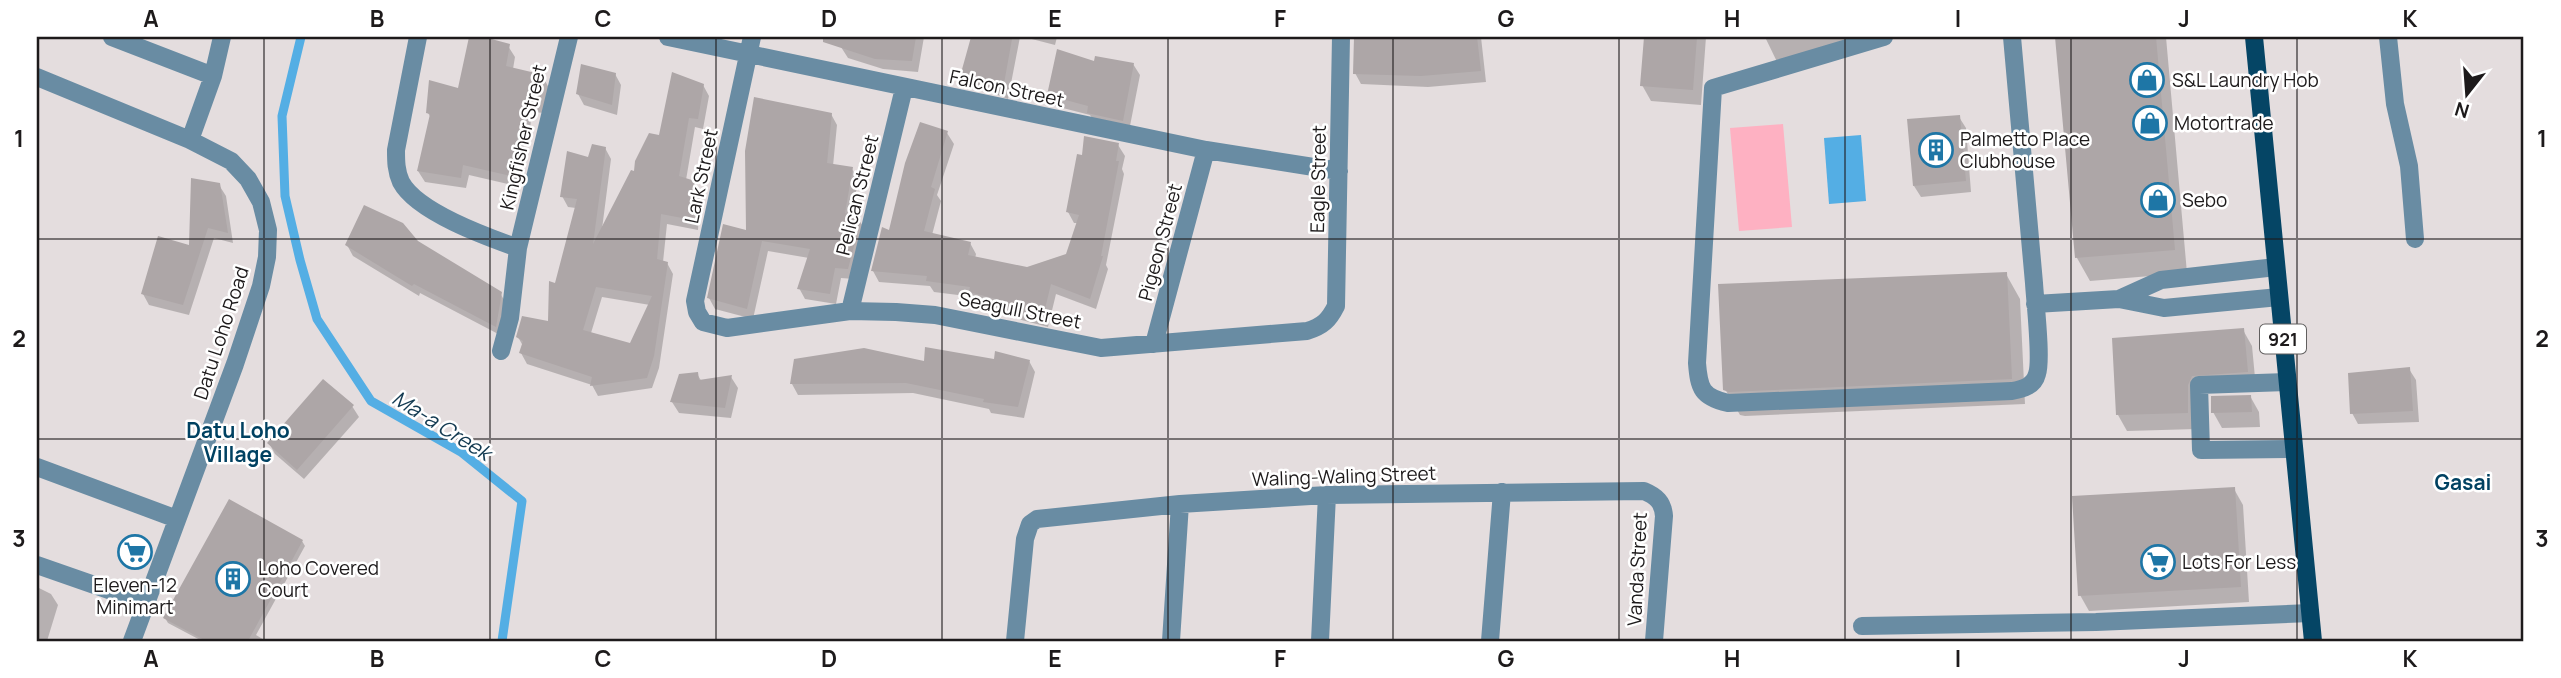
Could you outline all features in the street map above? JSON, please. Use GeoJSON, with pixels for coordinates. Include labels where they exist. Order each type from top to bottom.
{"type":"FeatureCollection","features":[{"type":"Feature","properties":{"kind":"main road","name":"921"},"geometry":{"type":"LineString","coordinates":[[2254,37],[2314,641]]}},
{"type":"Feature","properties":{"kind":"street"},"geometry":{"type":"LineString","coordinates":[[112,37],[213,76]]}},
{"type":"Feature","properties":{"kind":"street"},"geometry":{"type":"LineString","coordinates":[[190,140],[213,76],[222,37]]}},
{"type":"Feature","properties":{"kind":"street"},"geometry":{"type":"LineString","coordinates":[[418,37],[396,150],[396,167],[401,182],[421,203],[490,239],[518,248]]}},
{"type":"Feature","properties":{"kind":"street","name":"Kingfisher Street"},"geometry":{"type":"LineString","coordinates":[[501,351],[510,318],[518,248],[569,37]]}},
{"type":"Feature","properties":{"kind":"street","name":"Falcon Street"},"geometry":{"type":"LineString","coordinates":[[668,37],[750,46],[904,88],[1206,150],[1339,171]]}},
{"type":"Feature","properties":{"kind":"street","name":"Eagle Street"},"geometry":{"type":"LineString","coordinates":[[1329,320],[1336,306],[1341,37]]}},
{"type":"Feature","properties":{"kind":"street"},"geometry":{"type":"LineString","coordinates":[[1884,37],[1713,88],[1697,363],[1698,379],[1703,393],[1713,400],[1728,403],[2023,389],[2032,384],[2038,374],[2035,304],[2012,37]]}},
{"type":"Feature","properties":{"kind":"street"},"geometry":{"type":"LineString","coordinates":[[2388,37],[2395,104],[2409,166],[2415,239]]}},
{"type":"Feature","properties":{"kind":"street","name":"Lark Street"},"geometry":{"type":"LineString","coordinates":[[703,322],[695,301],[750,46]]}},
{"type":"Feature","properties":{"kind":"street","name":"Datu Loho Road"},"geometry":{"type":"LineString","coordinates":[[37,76],[190,140],[231,161],[248,179],[261,202],[268,230],[267,257],[261,286],[132,641]]}},
{"type":"Feature","properties":{"kind":"street","name":"Pelican Street"},"geometry":{"type":"LineString","coordinates":[[850,311],[904,88]]}},
{"type":"Feature","properties":{"kind":"street","name":"Pigeon Street"},"geometry":{"type":"LineString","coordinates":[[1154,344],[1206,150]]}},
{"type":"Feature","properties":{"kind":"street"},"geometry":{"type":"LineString","coordinates":[[2119,299],[2161,280],[2276,267]]}},
{"type":"Feature","properties":{"kind":"street"},"geometry":{"type":"LineString","coordinates":[[2035,304],[2119,299],[2164,308],[2280,297]]}},
{"type":"Feature","properties":{"kind":"street","name":"Seagull Street"},"geometry":{"type":"LineString","coordinates":[[703,322],[727,328],[850,311],[935,315],[1101,348],[1307,331],[1318,328],[1329,320]]}},
{"type":"Feature","properties":{"kind":"street"},"geometry":{"type":"LineString","coordinates":[[2287,382],[2199,385],[2201,450],[2294,449]]}},
{"type":"Feature","properties":{"kind":"street"},"geometry":{"type":"LineString","coordinates":[[37,467],[177,519]]}},
{"type":"Feature","properties":{"kind":"street","name":"Waling-Waling Street"},"geometry":{"type":"LineString","coordinates":[[1015,641],[1025,539],[1030,524],[1047,517],[1180,504],[1327,495],[1644,491],[1659,500]]}},
{"type":"Feature","properties":{"kind":"street"},"geometry":{"type":"LineString","coordinates":[[1490,641],[1502,492]]}},
{"type":"Feature","properties":{"kind":"street"},"geometry":{"type":"LineString","coordinates":[[1320,641],[1327,495]]}},
{"type":"Feature","properties":{"kind":"street","name":"Vanda Street"},"geometry":{"type":"LineString","coordinates":[[1654,641],[1664,516],[1659,500]]}},
{"type":"Feature","properties":{"kind":"street"},"geometry":{"type":"LineString","coordinates":[[1171,641],[1180,504]]}},
{"type":"Feature","properties":{"kind":"street"},"geometry":{"type":"LineString","coordinates":[[37,565],[146,603]]}},
{"type":"Feature","properties":{"kind":"street"},"geometry":{"type":"LineString","coordinates":[[1861,626],[2096,622],[2310,613]]}},
{"type":"Feature","properties":{"kind":"shaded area"},"geometry":{"type":"Polygon","coordinates":[[[1783,124],[1792,227],[1739,231],[1730,128],[1783,124]]]}},
{"type":"Feature","properties":{"kind":"water"},"geometry":{"type":"Polygon","coordinates":[[[1861,135],[1866,201],[1829,204],[1824,138],[1861,135]]]}},
{"type":"Feature","properties":{"kind":"building"},"geometry":{"type":"Polygon","coordinates":[[[469,37],[484,37],[510,44],[506,66],[544,75],[540,103],[526,101],[525,134],[518,133],[511,176],[463,165],[461,178],[417,171],[430,114],[426,113],[429,80],[458,88],[469,37]]]}},
{"type":"Feature","properties":{"kind":"building"},"geometry":{"type":"Polygon","coordinates":[[[823,37],[916,37],[912,61],[875,59],[823,42],[823,37]]]}},
{"type":"Feature","properties":{"kind":"building"},"geometry":{"type":"Polygon","coordinates":[[[971,37],[1012,39],[1003,89],[961,73],[971,37]]]}},
{"type":"Feature","properties":{"kind":"building"},"geometry":{"type":"Polygon","coordinates":[[[1354,37],[1477,37],[1481,71],[1421,76],[1353,74],[1354,37]]]}},
{"type":"Feature","properties":{"kind":"building"},"geometry":{"type":"Polygon","coordinates":[[[1644,37],[1697,37],[1693,90],[1640,86],[1644,37]]]}},
{"type":"Feature","properties":{"kind":"building"},"geometry":{"type":"Polygon","coordinates":[[[2055,37],[2156,37],[2175,250],[2075,258],[2055,37]]]}},
{"type":"Feature","properties":{"kind":"building"},"geometry":{"type":"Polygon","coordinates":[[[1057,49],[1094,61],[1095,56],[1134,63],[1123,121],[1087,113],[1088,106],[1047,95],[1057,49]]]}},
{"type":"Feature","properties":{"kind":"building"},"geometry":{"type":"Polygon","coordinates":[[[581,64],[616,73],[612,105],[576,94],[581,64]]]}},
{"type":"Feature","properties":{"kind":"building"},"geometry":{"type":"Polygon","coordinates":[[[672,72],[704,84],[698,119],[689,118],[679,176],[695,181],[693,220],[661,214],[657,259],[668,262],[654,356],[647,378],[590,386],[592,377],[519,353],[523,341],[516,337],[522,316],[548,321],[549,281],[555,283],[577,199],[560,197],[567,151],[588,157],[592,144],[606,147],[593,244],[631,170],[634,171],[635,161],[649,133],[659,135],[672,72]],[[596,287],[583,330],[630,343],[652,296],[596,287]]]}},
{"type":"Feature","properties":{"kind":"building"},"geometry":{"type":"Polygon","coordinates":[[[754,97],[832,113],[827,163],[853,167],[845,213],[861,219],[848,269],[835,268],[830,294],[797,289],[810,249],[762,241],[747,309],[707,298],[723,224],[746,230],[745,151],[754,97]]]}},
{"type":"Feature","properties":{"kind":"building","name":"Palmetto Place Clubhouse"},"geometry":{"type":"Polygon","coordinates":[[[1960,115],[1966,181],[1913,186],[1907,119],[1960,115]]]}},
{"type":"Feature","properties":{"kind":"building"},"geometry":{"type":"Polygon","coordinates":[[[920,122],[948,131],[931,187],[935,189],[924,231],[971,242],[968,255],[1027,267],[1066,254],[1079,215],[1066,212],[1077,154],[1082,155],[1084,136],[1119,143],[1116,161],[1119,161],[1103,256],[1090,299],[1051,284],[1043,317],[1006,307],[1008,302],[969,292],[970,287],[926,281],[927,276],[871,271],[882,227],[889,230],[905,163],[920,122]]]}},
{"type":"Feature","properties":{"kind":"building"},"geometry":{"type":"Polygon","coordinates":[[[191,178],[220,183],[228,233],[208,228],[183,305],[141,294],[158,236],[189,245],[191,178]]]}},
{"type":"Feature","properties":{"kind":"building"},"geometry":{"type":"Polygon","coordinates":[[[364,205],[403,223],[418,241],[502,292],[496,327],[414,284],[412,286],[345,245],[364,205]]]}},
{"type":"Feature","properties":{"kind":"building"},"geometry":{"type":"Polygon","coordinates":[[[2007,272],[2012,379],[1729,392],[1723,390],[1718,284],[2007,272]]]}},
{"type":"Feature","properties":{"kind":"building"},"geometry":{"type":"Polygon","coordinates":[[[2244,328],[2248,372],[2192,376],[2188,385],[2188,413],[2116,415],[2112,338],[2244,328]]]}},
{"type":"Feature","properties":{"kind":"building"},"geometry":{"type":"Polygon","coordinates":[[[925,347],[994,359],[995,351],[1030,360],[1018,407],[983,402],[984,399],[906,383],[790,384],[794,359],[864,348],[924,361],[925,347]]]}},
{"type":"Feature","properties":{"kind":"building"},"geometry":{"type":"Polygon","coordinates":[[[2410,367],[2413,411],[2350,414],[2348,373],[2410,367]]]}},
{"type":"Feature","properties":{"kind":"building"},"geometry":{"type":"Polygon","coordinates":[[[698,372],[699,380],[732,375],[725,408],[670,402],[679,374],[698,372]]]}},
{"type":"Feature","properties":{"kind":"building"},"geometry":{"type":"Polygon","coordinates":[[[323,379],[354,405],[297,470],[267,443],[323,379]]]}},
{"type":"Feature","properties":{"kind":"building"},"geometry":{"type":"Polygon","coordinates":[[[2251,395],[2252,412],[2211,413],[2211,396],[2251,395]]]}},
{"type":"Feature","properties":{"kind":"building","name":"Lots For Less"},"geometry":{"type":"Polygon","coordinates":[[[2235,487],[2241,587],[2078,596],[2072,496],[2235,487]]]}},
{"type":"Feature","properties":{"kind":"building","name":"Loho Covered Court"},"geometry":{"type":"Polygon","coordinates":[[[229,499],[303,540],[248,641],[206,641],[163,618],[229,499]]]}},
{"type":"Feature","properties":{"kind":"waterway","name":"Ma-a Creek"},"geometry":{"type":"LineString","coordinates":[[301,37],[282,116],[285,196],[317,319],[371,401],[461,452],[522,501],[502,641]]}},
{"type":"Feature","properties":{"kind":"place","name":"S&L Laundry Hob"},"geometry":{"type":"Point","coordinates":[2147,80]}},
{"type":"Feature","properties":{"kind":"place","name":"Motortrade"},"geometry":{"type":"Point","coordinates":[2150,123]}},
{"type":"Feature","properties":{"kind":"place","name":"Palmetto Place Clubhouse"},"geometry":{"type":"Point","coordinates":[1936,150]}},
{"type":"Feature","properties":{"kind":"place","name":"Sebo"},"geometry":{"type":"Point","coordinates":[2158,200]}},
{"type":"Feature","properties":{"kind":"place","name":"Eleven-12 Minimart"},"geometry":{"type":"Point","coordinates":[135,552]}},
{"type":"Feature","properties":{"kind":"place","name":"Lots For Less"},"geometry":{"type":"Point","coordinates":[2158,562]}},
{"type":"Feature","properties":{"kind":"place","name":"Loho Covered Court"},"geometry":{"type":"Point","coordinates":[233,579]}},
{"type":"Feature","properties":{"kind":"district","name":"Datu Loho Village"},"geometry":{"type":"Point","coordinates":[238,442]}},
{"type":"Feature","properties":{"kind":"district","name":"Gasai"},"geometry":{"type":"Point","coordinates":[2463,482]}}]}
